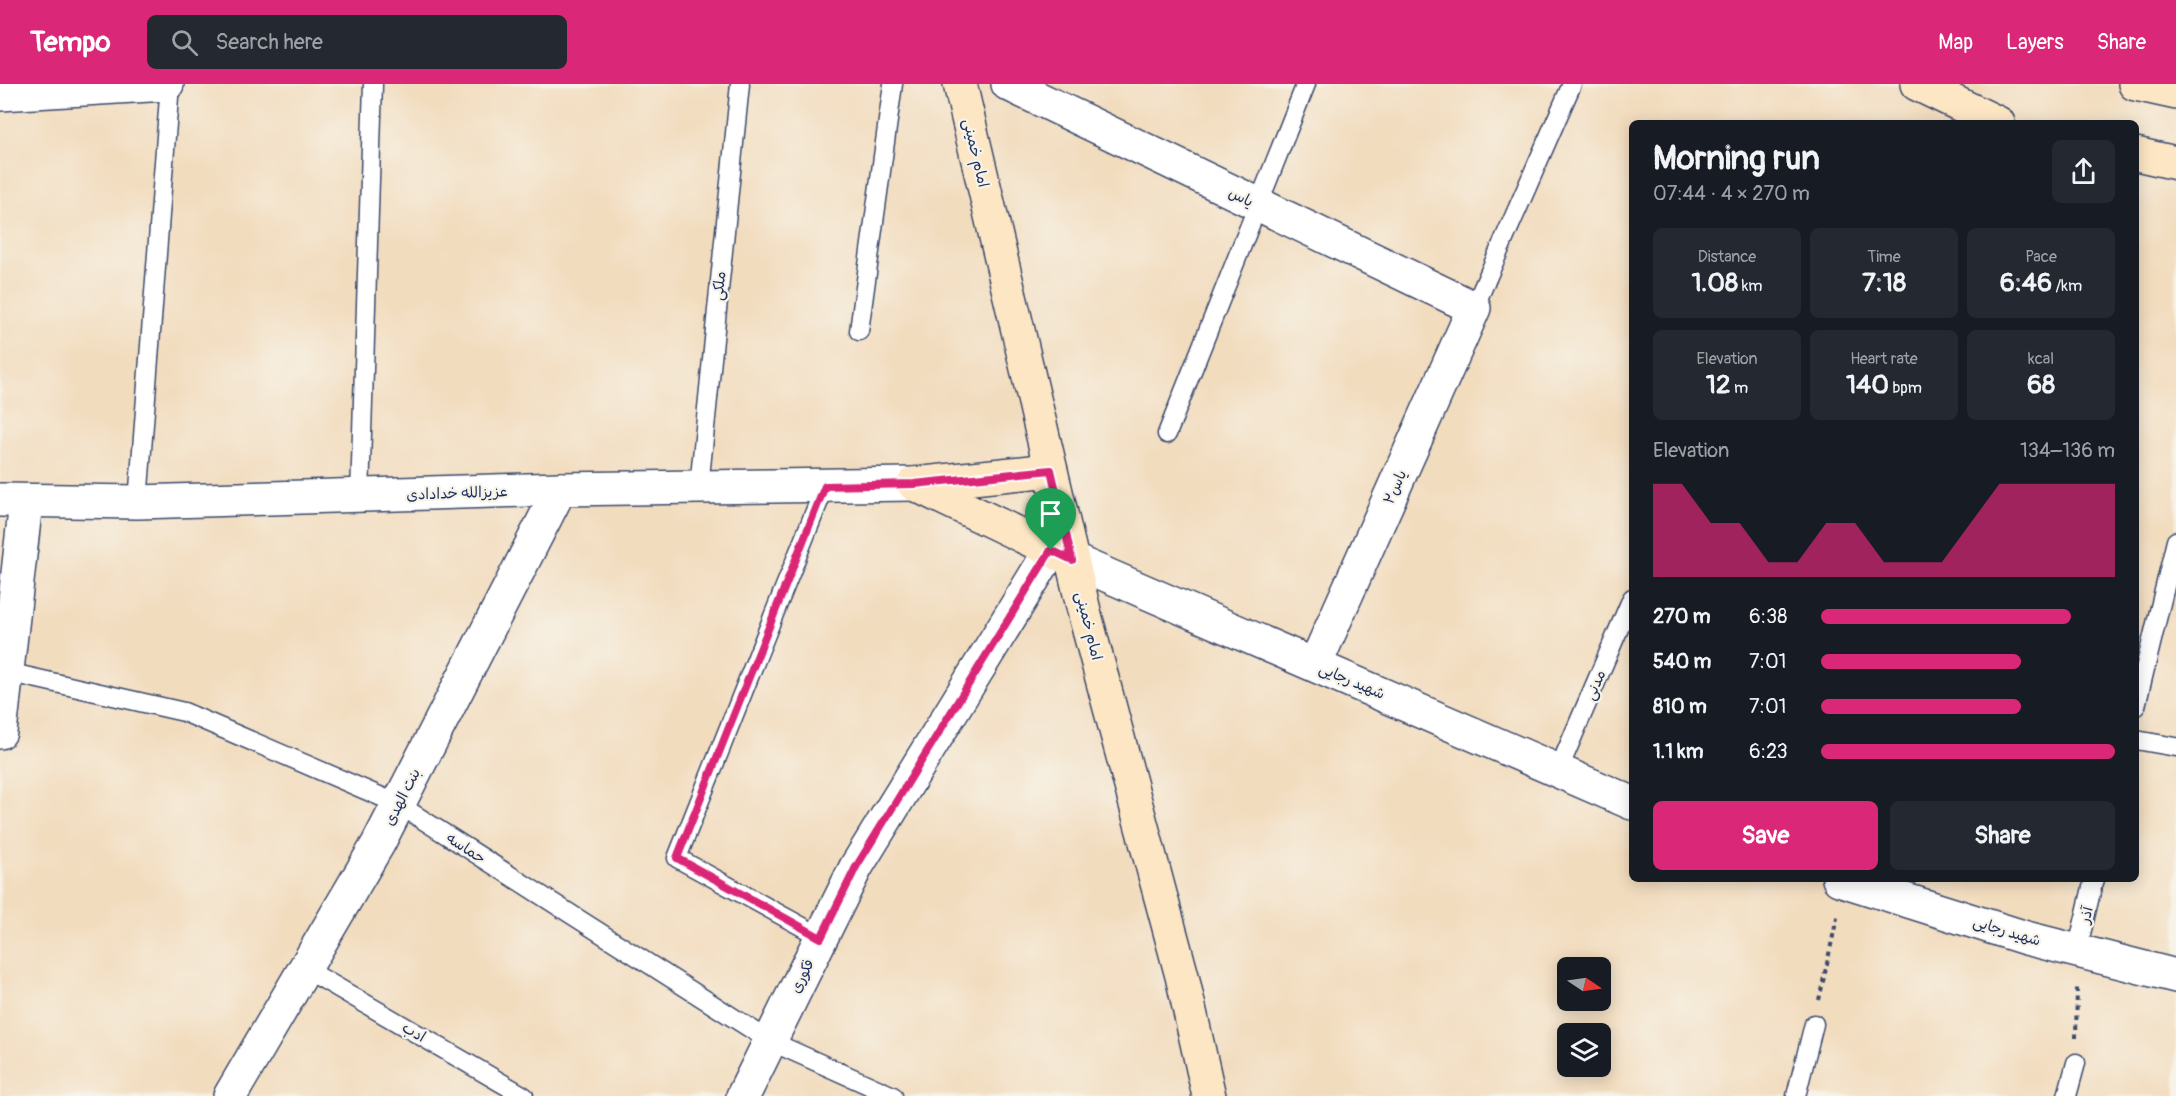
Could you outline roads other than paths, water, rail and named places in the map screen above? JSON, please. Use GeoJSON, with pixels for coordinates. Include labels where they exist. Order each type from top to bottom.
{"type":"FeatureCollection","features":[{"type":"Feature","properties":{"kind":"main road","name":"امام خمینی"},"geometry":{"type":"LineString","coordinates":[[960,84],[1051,470],[1061,555],[1182,976],[1209,1096]]}},
{"type":"Feature","properties":{"kind":"main road"},"geometry":{"type":"LineString","coordinates":[[1917,84],[1992,120]]}},
{"type":"Feature","properties":{"kind":"main road"},"geometry":{"type":"LineString","coordinates":[[2135,84],[2176,93]]}},
{"type":"Feature","properties":{"kind":"main road"},"geometry":{"type":"LineString","coordinates":[[2139,155],[2176,163]]}},
{"type":"Feature","properties":{"kind":"main road"},"geometry":{"type":"LineString","coordinates":[[914,484],[1051,470]]}},
{"type":"Feature","properties":{"kind":"main road"},"geometry":{"type":"LineString","coordinates":[[914,484],[1061,555]]}},
{"type":"Feature","properties":{"kind":"street"},"geometry":{"type":"LineString","coordinates":[[0,94],[88,86],[169,84]]}},
{"type":"Feature","properties":{"kind":"street","name":"یاس"},"geometry":{"type":"LineString","coordinates":[[1008,84],[1040,90],[1257,205],[1474,308]]}},
{"type":"Feature","properties":{"kind":"street","name":"یاس۲"},"geometry":{"type":"LineString","coordinates":[[1315,665],[1474,308]]}},
{"type":"Feature","properties":{"kind":"street","name":"عزیزالله خدادادی"},"geometry":{"type":"LineString","coordinates":[[13,501],[138,502],[560,489],[914,484]]}},
{"type":"Feature","properties":{"kind":"street","name":"بنت الهدی"},"geometry":{"type":"LineString","coordinates":[[230,1096],[398,804],[560,489]]}},
{"type":"Feature","properties":{"kind":"street"},"geometry":{"type":"LineString","coordinates":[[0,732],[7,672],[13,501]]}},
{"type":"Feature","properties":{"kind":"street","name":"شهید رجایی"},"geometry":{"type":"LineString","coordinates":[[1061,555],[1629,802]]}},
{"type":"Feature","properties":{"kind":"street","name":"فکوری"},"geometry":{"type":"LineString","coordinates":[[743,1096],[856,867],[1061,555]]}},
{"type":"Feature","properties":{"kind":"street","name":"شهید رجایی"},"geometry":{"type":"LineString","coordinates":[[1848,882],[2026,938],[2176,976]]}},
{"type":"Feature","properties":{"kind":"lane"},"geometry":{"type":"LineString","coordinates":[[138,502],[169,84]]}},
{"type":"Feature","properties":{"kind":"lane"},"geometry":{"type":"LineString","coordinates":[[360,496],[373,84]]}},
{"type":"Feature","properties":{"kind":"lane","name":"ملکی"},"geometry":{"type":"LineString","coordinates":[[699,488],[740,84]]}},
{"type":"Feature","properties":{"kind":"lane"},"geometry":{"type":"LineString","coordinates":[[859,331],[893,84]]}},
{"type":"Feature","properties":{"kind":"lane"},"geometry":{"type":"LineString","coordinates":[[1167,434],[1306,84]]}},
{"type":"Feature","properties":{"kind":"lane"},"geometry":{"type":"LineString","coordinates":[[1474,308],[1572,84]]}},
{"type":"Feature","properties":{"kind":"lane"},"geometry":{"type":"LineString","coordinates":[[821,938],[677,858],[825,486]]}},
{"type":"Feature","properties":{"kind":"lane"},"geometry":{"type":"LineString","coordinates":[[2139,694],[2176,541]]}},
{"type":"Feature","properties":{"kind":"lane","name":"مدنی"},"geometry":{"type":"LineString","coordinates":[[1558,771],[1629,605]]}},
{"type":"Feature","properties":{"kind":"lane","name":"حماسه"},"geometry":{"type":"LineString","coordinates":[[7,672],[184,712],[398,804],[770,1041],[893,1096]]}},
{"type":"Feature","properties":{"kind":"lane"},"geometry":{"type":"LineString","coordinates":[[2139,741],[2176,747]]}},
{"type":"Feature","properties":{"kind":"lane","name":"آذر"},"geometry":{"type":"LineString","coordinates":[[2077,951],[2093,882]]}},
{"type":"Feature","properties":{"kind":"lane","name":"ادب"},"geometry":{"type":"LineString","coordinates":[[304,968],[524,1096]]}},
{"type":"Feature","properties":{"kind":"lane"},"geometry":{"type":"LineString","coordinates":[[1796,1096],[1814,1024]]}},
{"type":"Feature","properties":{"kind":"lane"},"geometry":{"type":"LineString","coordinates":[[2067,1096],[2076,1063]]}}]}
